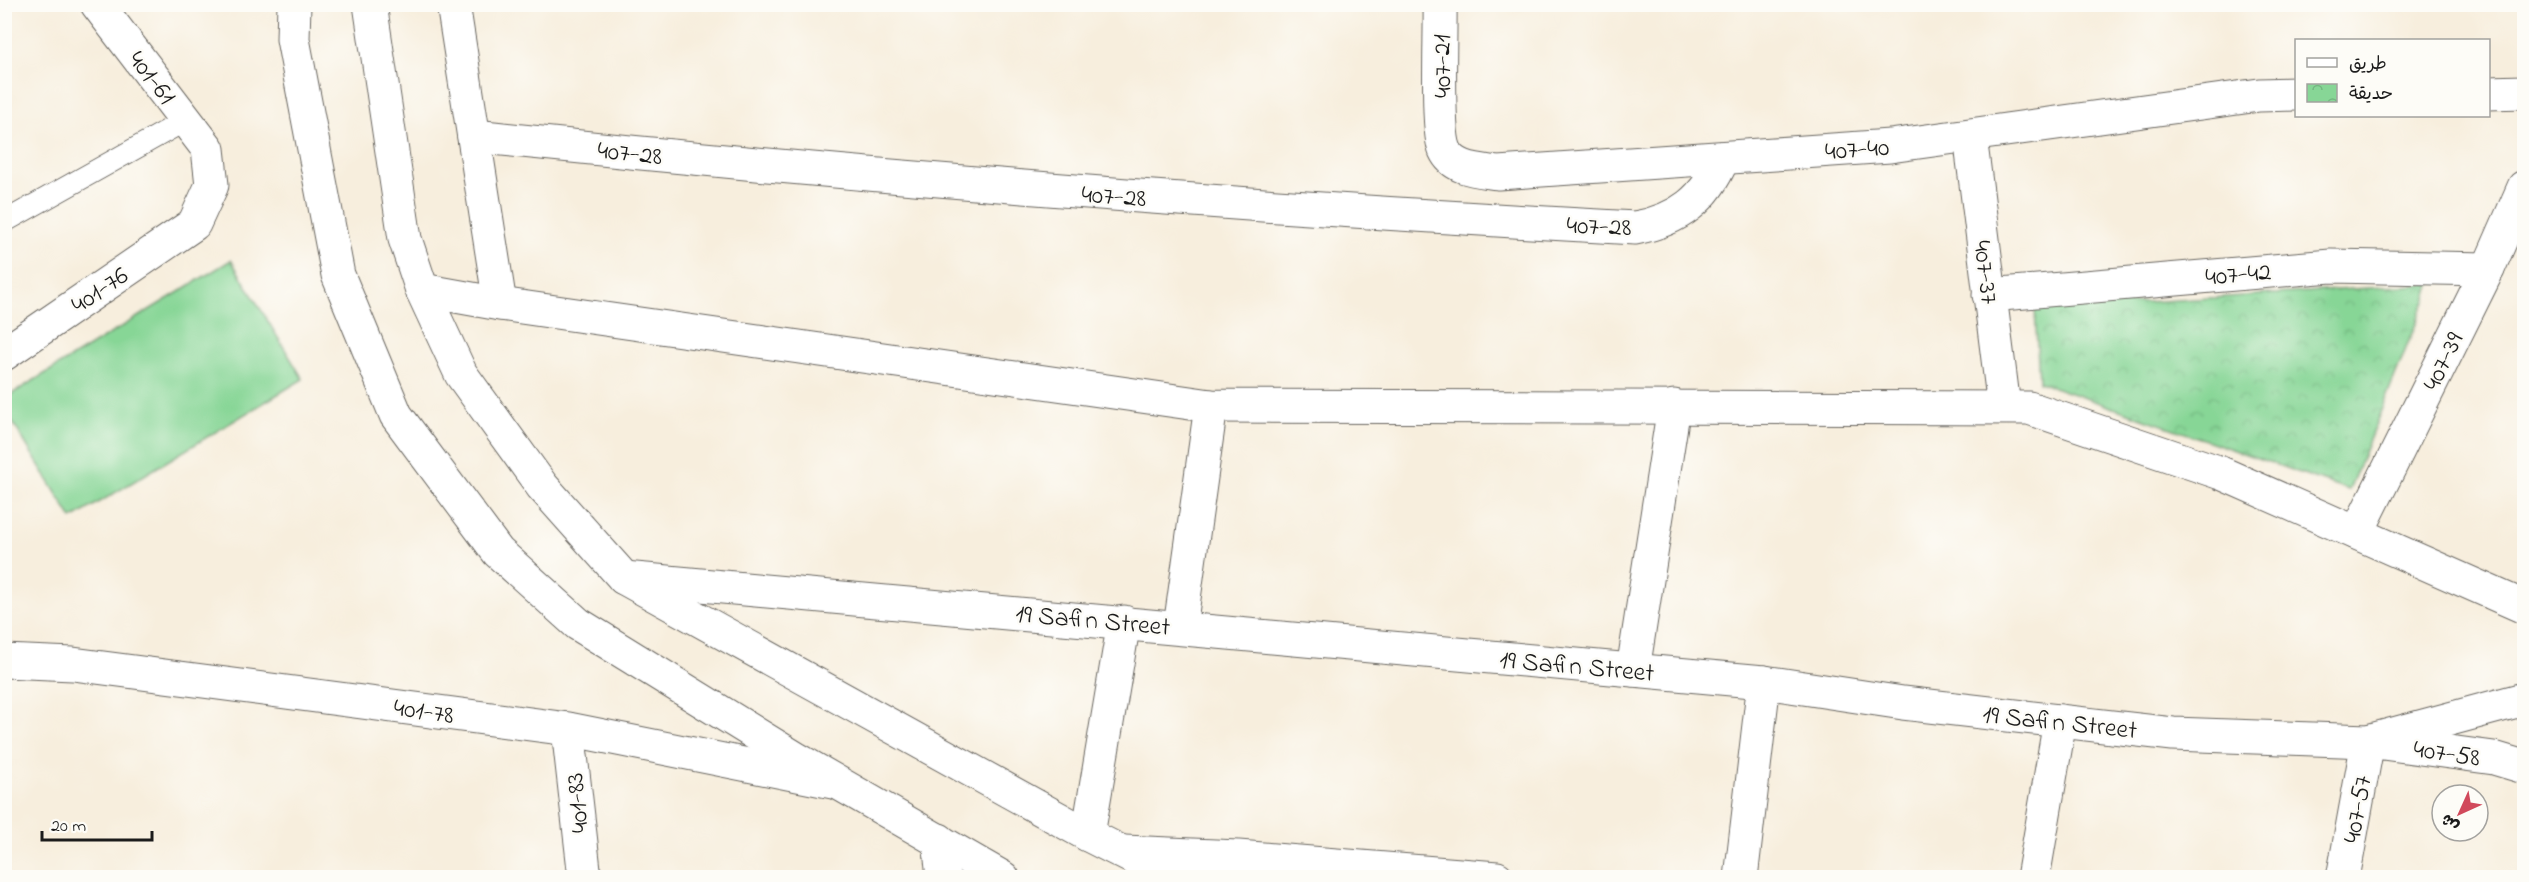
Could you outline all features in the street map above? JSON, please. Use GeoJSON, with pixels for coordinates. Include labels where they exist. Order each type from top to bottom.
{"type":"FeatureCollection","features":[{"type":"Feature","properties":{"kind":"street","name":"401-61"},"geometry":{"type":"LineString","coordinates":[[98,4],[208,149],[212,185],[194,224]]}},
{"type":"Feature","properties":{"kind":"street"},"geometry":{"type":"LineString","coordinates":[[294,4],[293,39],[338,275],[396,415],[498,552],[578,624],[841,784],[1003,878]]}},
{"type":"Feature","properties":{"kind":"street"},"geometry":{"type":"LineString","coordinates":[[370,4],[405,239],[422,290],[461,374],[542,486],[624,578],[1088,835],[1173,878]]}},
{"type":"Feature","properties":{"kind":"street"},"geometry":{"type":"LineString","coordinates":[[453,4],[500,304]]}},
{"type":"Feature","properties":{"kind":"street","name":"407-21"},"geometry":{"type":"LineString","coordinates":[[1440,4],[1442,128]]}},
{"type":"Feature","properties":{"kind":"street"},"geometry":{"type":"LineString","coordinates":[[2490,93],[2524,92]]}},
{"type":"Feature","properties":{"kind":"street","name":"407-40"},"geometry":{"type":"LineString","coordinates":[[1442,128],[1445,151],[1464,168],[1498,173],[1890,146],[2259,95],[2295,94]]}},
{"type":"Feature","properties":{"kind":"street","name":"407-28"},"geometry":{"type":"LineString","coordinates":[[474,136],[788,168],[1108,195],[1635,228],[1656,224],[1691,206],[1705,192],[1723,158]]}},
{"type":"Feature","properties":{"kind":"street","name":"407-37"},"geometry":{"type":"LineString","coordinates":[[1970,136],[2004,407]]}},
{"type":"Feature","properties":{"kind":"street","name":"407-39"},"geometry":{"type":"LineString","coordinates":[[2357,533],[2488,269],[2524,187]]}},
{"type":"Feature","properties":{"kind":"street","name":"401-76"},"geometry":{"type":"LineString","coordinates":[[4,354],[194,224]]}},
{"type":"Feature","properties":{"kind":"street","name":"407-42"},"geometry":{"type":"LineString","coordinates":[[1989,295],[2331,266],[2488,269]]}},
{"type":"Feature","properties":{"kind":"street"},"geometry":{"type":"LineString","coordinates":[[422,290],[500,304],[1211,406],[2029,408],[2222,472],[2524,607]]}},
{"type":"Feature","properties":{"kind":"street"},"geometry":{"type":"LineString","coordinates":[[1180,627],[1211,406]]}},
{"type":"Feature","properties":{"kind":"street"},"geometry":{"type":"LineString","coordinates":[[1633,670],[1674,406]]}},
{"type":"Feature","properties":{"kind":"street","name":"19 Safin Street"},"geometry":{"type":"LineString","coordinates":[[624,578],[1764,682],[1903,703],[2173,734],[2368,741],[2524,699]]}},
{"type":"Feature","properties":{"kind":"street"},"geometry":{"type":"LineString","coordinates":[[1088,835],[1124,622]]}},
{"type":"Feature","properties":{"kind":"street","name":"401-78"},"geometry":{"type":"LineString","coordinates":[[4,661],[73,664],[568,729],[841,784]]}},
{"type":"Feature","properties":{"kind":"street"},"geometry":{"type":"LineString","coordinates":[[1741,878],[1764,682]]}},
{"type":"Feature","properties":{"kind":"street"},"geometry":{"type":"LineString","coordinates":[[2033,878],[2060,721]]}},
{"type":"Feature","properties":{"kind":"street","name":"401-83"},"geometry":{"type":"LineString","coordinates":[[568,729],[585,878]]}},
{"type":"Feature","properties":{"kind":"street","name":"407-58"},"geometry":{"type":"LineString","coordinates":[[2368,741],[2494,758],[2524,767]]}},
{"type":"Feature","properties":{"kind":"street","name":"407-57"},"geometry":{"type":"LineString","coordinates":[[2343,878],[2368,741]]}},
{"type":"Feature","properties":{"kind":"street"},"geometry":{"type":"LineString","coordinates":[[939,840],[943,878]]}},
{"type":"Feature","properties":{"kind":"street"},"geometry":{"type":"LineString","coordinates":[[1124,852],[1238,857],[1497,878]]}},
{"type":"Feature","properties":{"kind":"lane"},"geometry":{"type":"LineString","coordinates":[[4,222],[186,120]]}},
{"type":"Feature","properties":{"kind":"green space"},"geometry":{"type":"Polygon","coordinates":[[[231,260],[303,379],[72,519],[5,410],[5,398],[231,260]]]}},
{"type":"Feature","properties":{"kind":"green space"},"geometry":{"type":"Polygon","coordinates":[[[2432,284],[2349,490],[2039,382],[2035,309],[2432,284]]]}}]}
